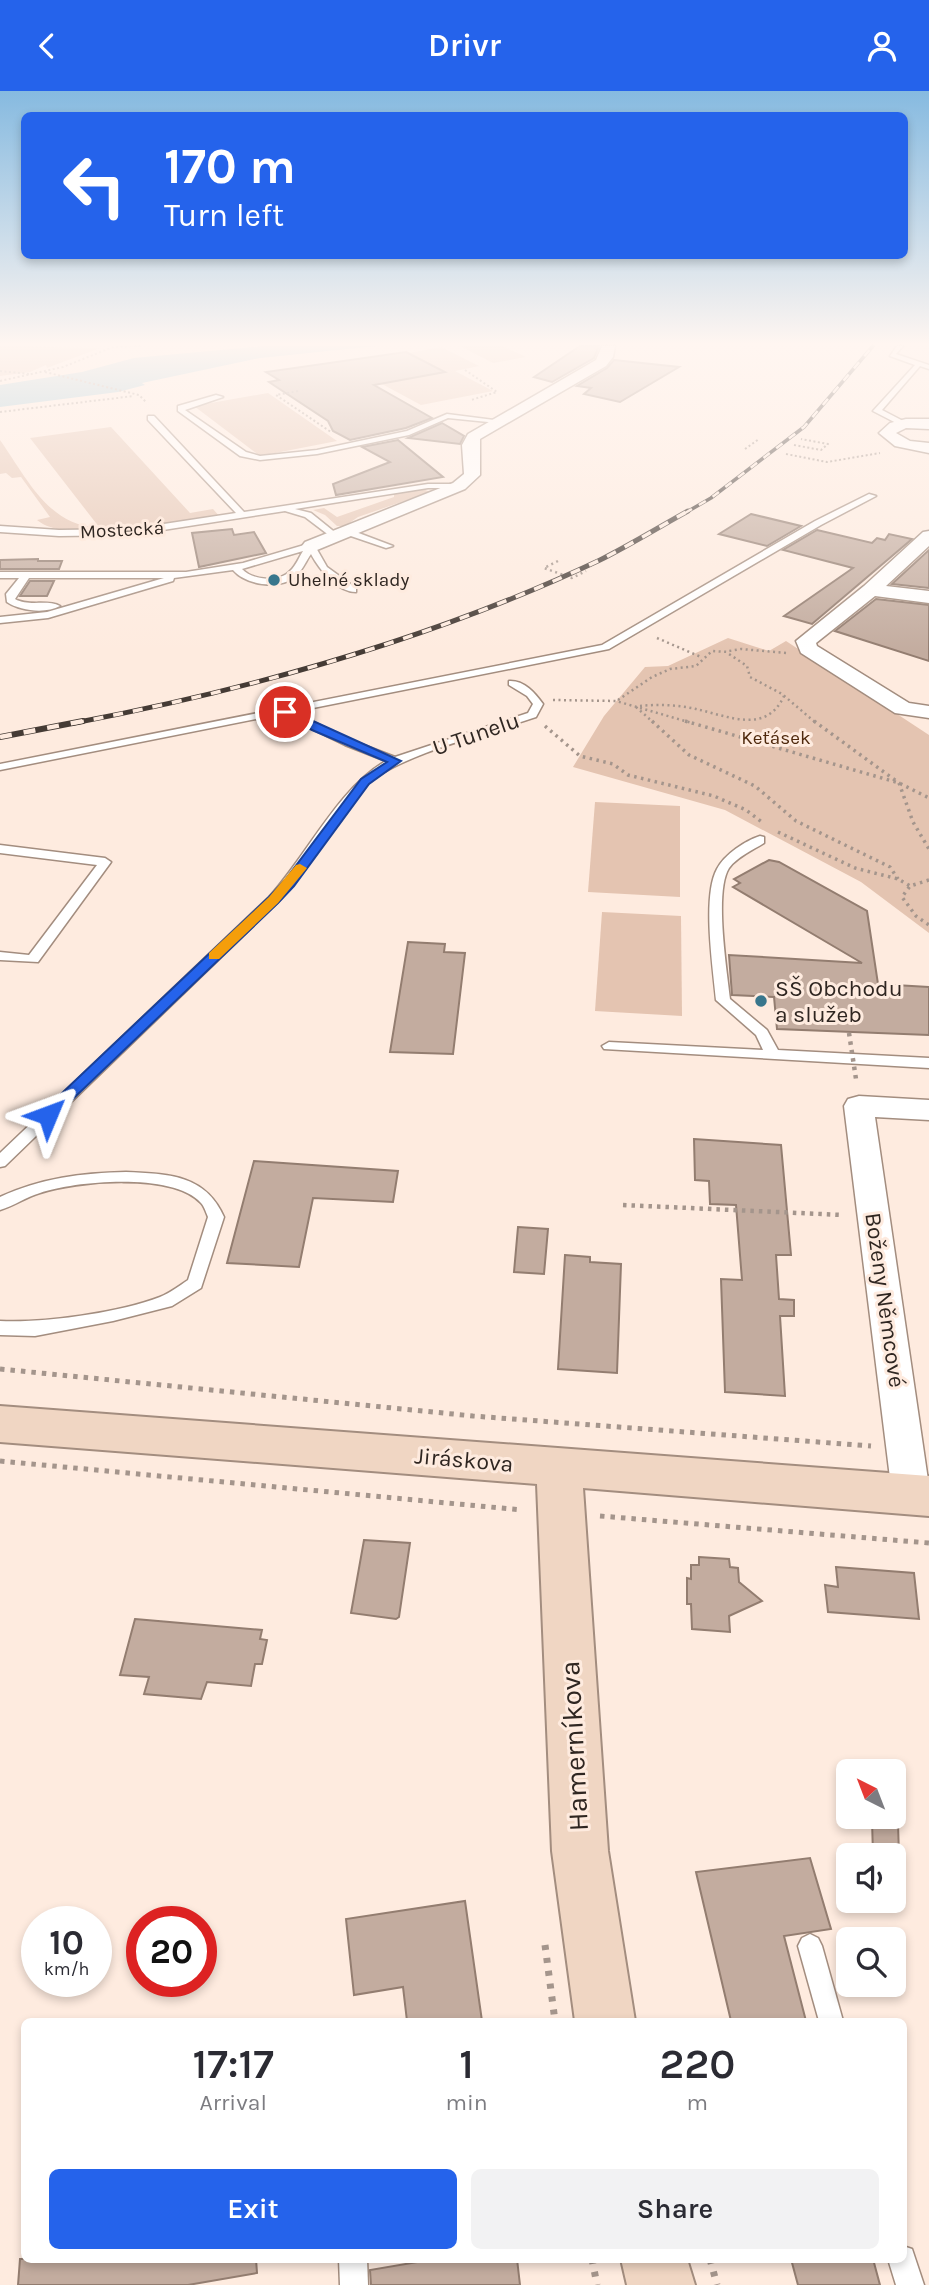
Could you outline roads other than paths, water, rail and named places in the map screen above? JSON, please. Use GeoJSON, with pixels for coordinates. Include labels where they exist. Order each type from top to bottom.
{"type":"FeatureCollection","features":[{"type":"Feature","properties":{"kind":"main road","name":"Jiráskova"},"geometry":{"type":"LineString","coordinates":[[0,1424],[560,1491],[920,1495]]}},
{"type":"Feature","properties":{"kind":"main road","name":"Hamerníkova"},"geometry":{"type":"LineString","coordinates":[[560,1491],[580,1851],[606,2018]]}},
{"type":"Feature","properties":{"kind":"main road"},"geometry":{"type":"LineString","coordinates":[[655,2263],[661,2285]]}},
{"type":"Feature","properties":{"kind":"street"},"geometry":{"type":"LineString","coordinates":[[311,546],[459,486],[472,475],[470,448]]}},
{"type":"Feature","properties":{"kind":"street"},"geometry":{"type":"LineString","coordinates":[[929,536],[871,590],[802,645],[806,641],[808,649],[929,727]]}},
{"type":"Feature","properties":{"kind":"street"},"geometry":{"type":"LineString","coordinates":[[871,590],[929,597]]}},
{"type":"Feature","properties":{"kind":"street"},"geometry":{"type":"LineString","coordinates":[[903,708],[929,712]]}},
{"type":"Feature","properties":{"kind":"street","name":"Boženy Němcové"},"geometry":{"type":"LineString","coordinates":[[920,1495],[905,1449],[857,1092],[929,1110]]}},
{"type":"Feature","properties":{"kind":"lane"},"geometry":{"type":"LineString","coordinates":[[180,448],[243,516]]}},
{"type":"Feature","properties":{"kind":"lane"},"geometry":{"type":"LineString","coordinates":[[234,448],[251,457],[293,456],[336,448]]}},
{"type":"Feature","properties":{"kind":"lane","name":"Mostecká"},"geometry":{"type":"LineString","coordinates":[[0,529],[131,532],[428,486],[459,486]]}},
{"type":"Feature","properties":{"kind":"lane"},"geometry":{"type":"LineString","coordinates":[[0,767],[605,647],[818,523],[872,496]]}},
{"type":"Feature","properties":{"kind":"lane","name":"Mostecká"},"geometry":{"type":"LineString","coordinates":[[281,509],[300,511],[340,534],[389,546]]}},
{"type":"Feature","properties":{"kind":"lane"},"geometry":{"type":"LineString","coordinates":[[29,521],[43,532]]}},
{"type":"Feature","properties":{"kind":"lane"},"geometry":{"type":"LineString","coordinates":[[236,568],[248,579],[257,582],[287,578],[294,573],[311,546]]}},
{"type":"Feature","properties":{"kind":"lane"},"geometry":{"type":"LineString","coordinates":[[0,575],[186,575],[236,568],[311,546]]}},
{"type":"Feature","properties":{"kind":"lane"},"geometry":{"type":"LineString","coordinates":[[311,546],[323,569],[353,590]]}},
{"type":"Feature","properties":{"kind":"lane"},"geometry":{"type":"LineString","coordinates":[[26,575],[11,594],[10,600],[16,605],[80,606]]}},
{"type":"Feature","properties":{"kind":"lane"},"geometry":{"type":"LineString","coordinates":[[0,620],[29,618],[80,606],[186,575]]}},
{"type":"Feature","properties":{"kind":"lane","name":"U Tunelu"},"geometry":{"type":"LineString","coordinates":[[0,1162],[273,900],[289,883],[365,781],[395,761],[532,715],[538,705],[531,694],[513,683]]}},
{"type":"Feature","properties":{"kind":"lane"},"geometry":{"type":"LineString","coordinates":[[285,712],[395,761]]}},
{"type":"Feature","properties":{"kind":"lane"},"geometry":{"type":"LineString","coordinates":[[760,840],[734,857],[721,871],[716,895],[723,1000],[762,1033],[772,1053]]}},
{"type":"Feature","properties":{"kind":"lane"},"geometry":{"type":"LineString","coordinates":[[0,849],[105,862],[33,959],[0,955]]}},
{"type":"Feature","properties":{"kind":"lane"},"geometry":{"type":"LineString","coordinates":[[609,1046],[929,1063]]}},
{"type":"Feature","properties":{"kind":"lane"},"geometry":{"type":"LineString","coordinates":[[0,1137],[12,1149]]}},
{"type":"Feature","properties":{"kind":"lane"},"geometry":{"type":"LineString","coordinates":[[0,1204],[38,1187],[86,1178],[149,1178],[191,1187],[208,1199],[216,1217],[195,1284],[166,1302],[35,1329],[0,1328]]}},
{"type":"Feature","properties":{"kind":"lane"},"geometry":{"type":"LineString","coordinates":[[810,1946],[830,2018]]}},
{"type":"Feature","properties":{"kind":"lane"},"geometry":{"type":"LineString","coordinates":[[353,2263],[354,2285]]}},
{"type":"Feature","properties":{"kind":"lane"},"geometry":{"type":"LineString","coordinates":[[903,2263],[910,2285]]}},
{"type":"Feature","properties":{"kind":"railway"},"geometry":{"type":"LineString","coordinates":[[685,513],[711,498],[776,448]]}},
{"type":"Feature","properties":{"kind":"railway"},"geometry":{"type":"LineString","coordinates":[[74,723],[276,677],[408,637],[473,614],[600,560],[688,511]]}},
{"type":"Feature","properties":{"kind":"railway"},"geometry":{"type":"LineString","coordinates":[[0,737],[83,721]]}},
{"type":"Feature","properties":{"kind":"place","name":"Uhelné sklady"},"geometry":{"type":"Point","coordinates":[274,580]}},
{"type":"Feature","properties":{"kind":"place","name":"SŠ Obchodu a služeb"},"geometry":{"type":"Point","coordinates":[761,1001]}},
{"type":"Feature","properties":{"kind":"park label","name":"Keťásek"},"geometry":{"type":"Point","coordinates":[776,738]}}]}
